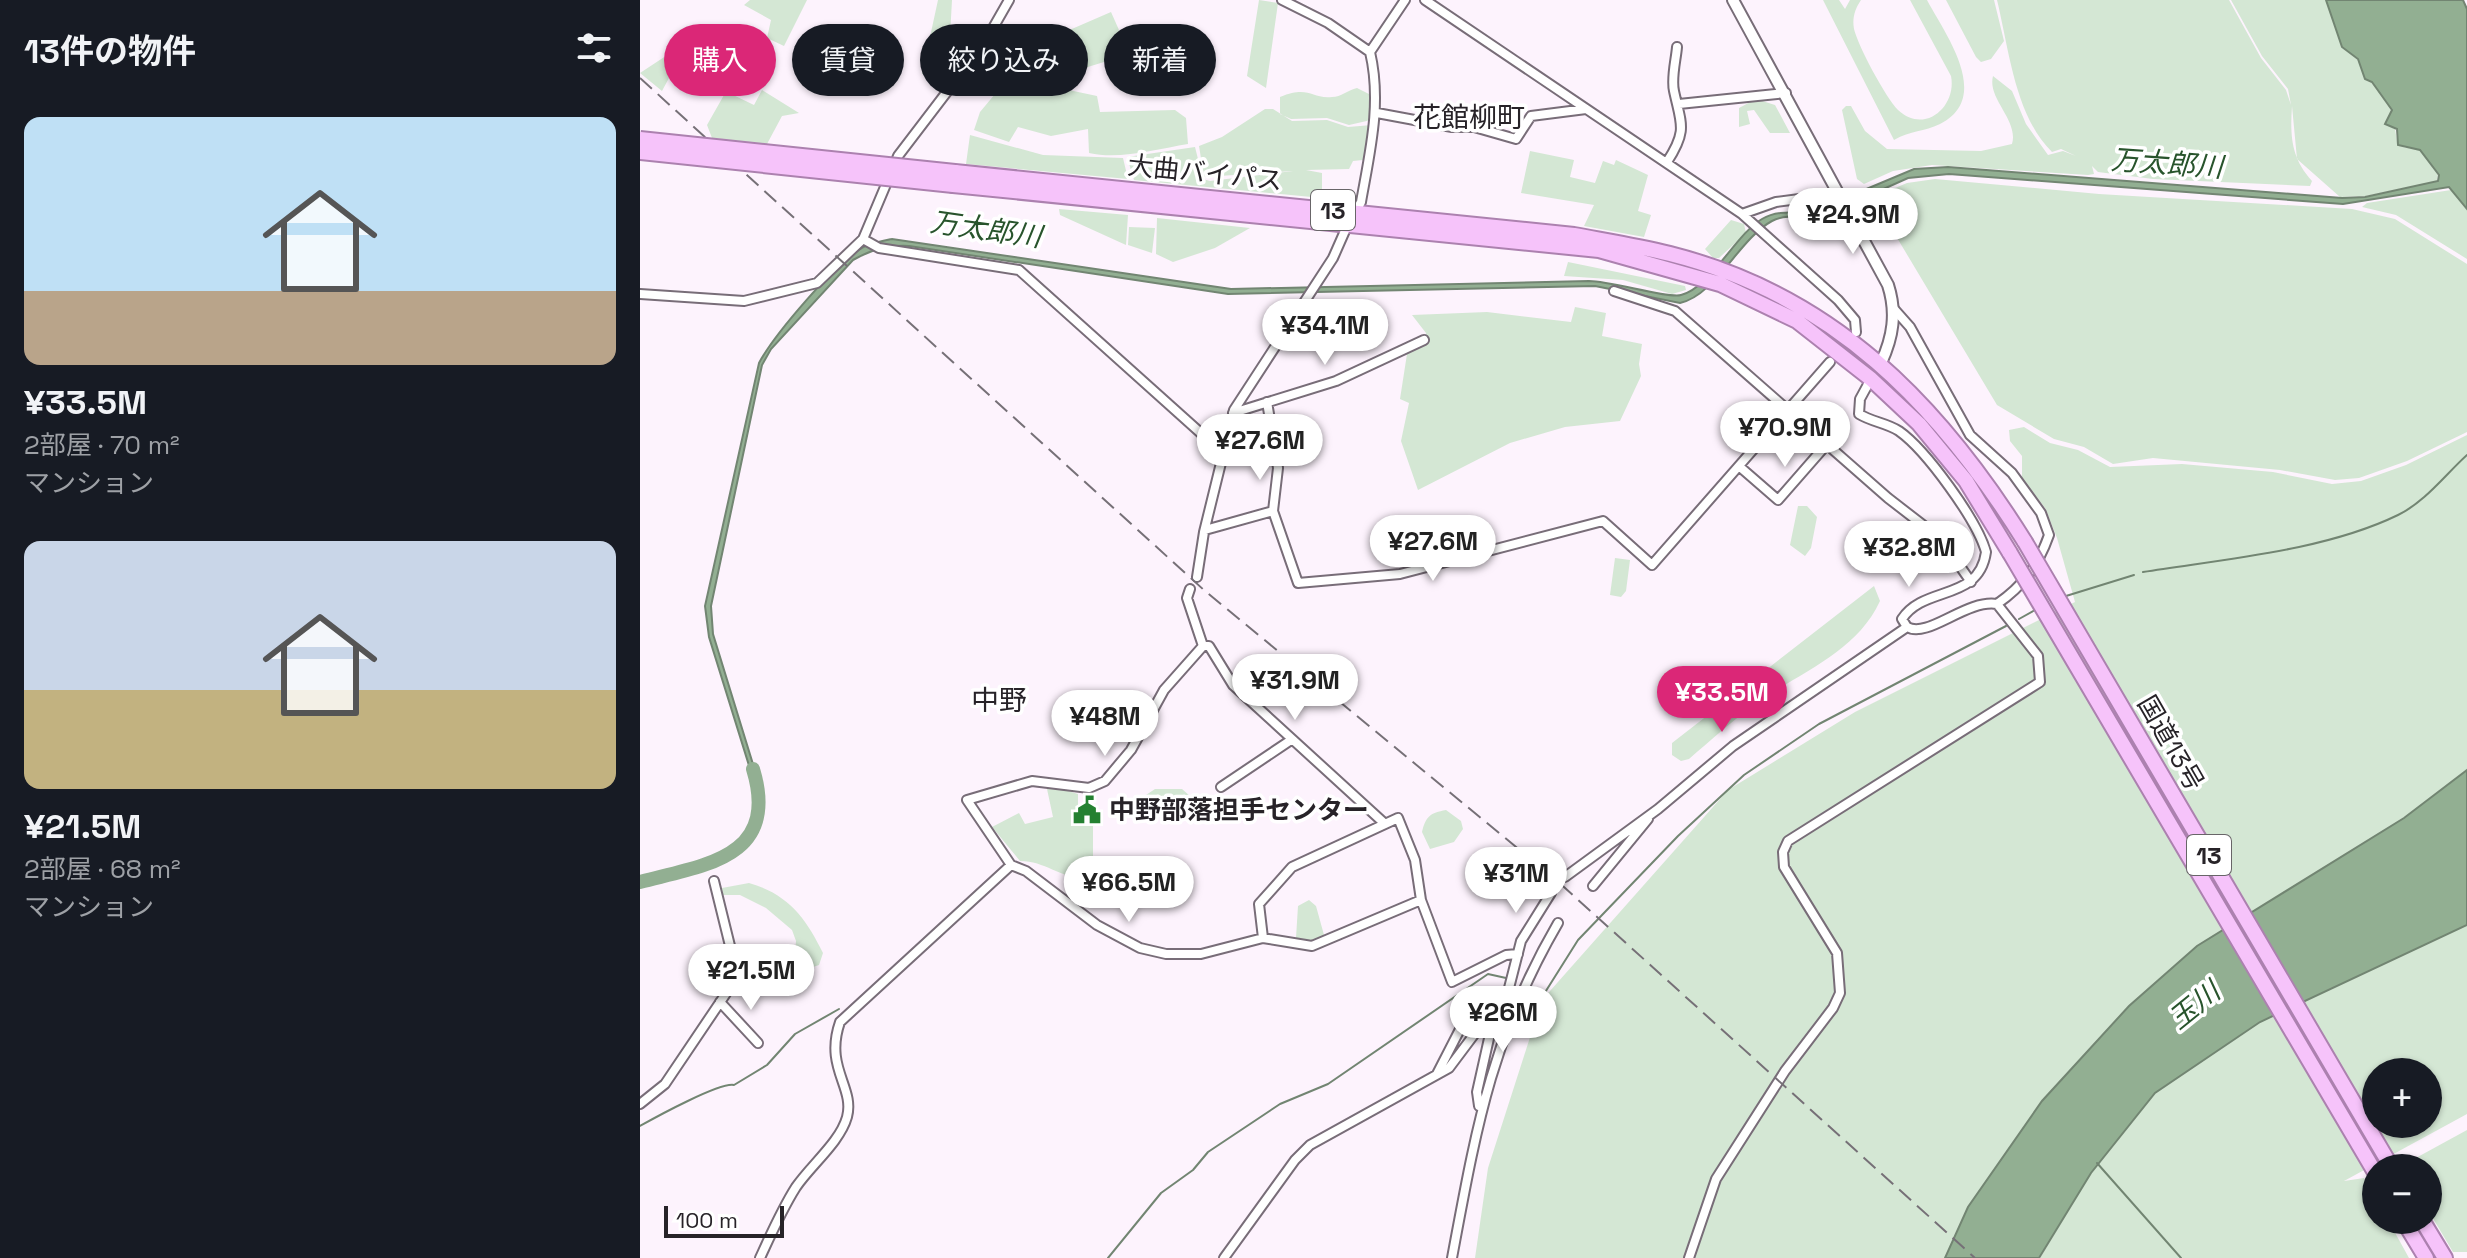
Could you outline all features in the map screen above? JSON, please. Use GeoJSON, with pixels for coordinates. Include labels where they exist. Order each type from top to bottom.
{"type":"FeatureCollection","features":[{"type":"Feature","properties":{"kind":"highway","name":"大曲バイパス"},"geometry":{"type":"LineString","coordinates":[[640,139],[1347,225],[1599,250],[1704,272]]}},
{"type":"Feature","properties":{"kind":"highway","name":"大曲バイパス"},"geometry":{"type":"LineString","coordinates":[[640,152],[1355,212],[1574,235],[1672,255],[1704,272],[1818,318],[1881,363]]}},
{"type":"Feature","properties":{"kind":"highway","name":"大曲バイパス"},"geometry":{"type":"LineString","coordinates":[[1720,278],[1797,321],[1871,379]]}},
{"type":"Feature","properties":{"kind":"highway","name":"国道13号"},"geometry":{"type":"LineString","coordinates":[[1881,363],[1970,459],[2025,542],[2384,1154]]}},
{"type":"Feature","properties":{"kind":"highway","name":"国道13号"},"geometry":{"type":"LineString","coordinates":[[1871,379],[1919,424],[1966,481],[2364,1154]]}},
{"type":"Feature","properties":{"kind":"highway"},"geometry":{"type":"LineString","coordinates":[[2411,1234],[2426,1258]]}},
{"type":"Feature","properties":{"kind":"highway"},"geometry":{"type":"LineString","coordinates":[[2431,1234],[2445,1258]]}},
{"type":"Feature","properties":{"kind":"street"},"geometry":{"type":"LineString","coordinates":[[640,294],[744,301],[817,283],[866,241],[898,156],[985,42],[1009,0]]}},
{"type":"Feature","properties":{"kind":"street"},"geometry":{"type":"LineString","coordinates":[[1197,577],[1233,413],[1333,258],[1361,202],[1377,113],[1376,77],[1370,52],[1328,23],[1282,0]]}},
{"type":"Feature","properties":{"kind":"street"},"geometry":{"type":"LineString","coordinates":[[1370,52],[1405,0]]}},
{"type":"Feature","properties":{"kind":"street"},"geometry":{"type":"LineString","coordinates":[[1425,0],[1440,4],[1586,109],[1746,217],[1838,300],[1855,320],[1856,332]]}},
{"type":"Feature","properties":{"kind":"street"},"geometry":{"type":"LineString","coordinates":[[1733,0],[1888,285],[1894,309],[1892,332],[1881,363],[1860,399],[1859,414],[1898,431],[1915,444],[1966,513],[1984,544],[1984,563],[1971,582],[1959,590],[1919,601],[1902,619],[1907,627]]}},
{"type":"Feature","properties":{"kind":"street"},"geometry":{"type":"LineString","coordinates":[[1667,162],[1679,142],[1679,104],[1673,90],[1677,47]]}},
{"type":"Feature","properties":{"kind":"street"},"geometry":{"type":"LineString","coordinates":[[1679,104],[1786,93]]}},
{"type":"Feature","properties":{"kind":"street"},"geometry":{"type":"LineString","coordinates":[[1377,113],[1452,127],[1474,127],[1507,140],[1516,139],[1531,116],[1586,109]]}},
{"type":"Feature","properties":{"kind":"street"},"geometry":{"type":"LineString","coordinates":[[1746,217],[1776,202],[1837,194]]}},
{"type":"Feature","properties":{"kind":"street"},"geometry":{"type":"LineString","coordinates":[[866,241],[879,248],[1019,270],[1223,453]]}},
{"type":"Feature","properties":{"kind":"street"},"geometry":{"type":"LineString","coordinates":[[1614,291],[1675,311],[1941,539],[1971,582]]}},
{"type":"Feature","properties":{"kind":"street"},"geometry":{"type":"LineString","coordinates":[[1565,877],[1650,815],[1733,746],[1907,627],[1922,630],[1975,605],[1997,604],[2021,587],[2049,535],[2041,513],[2012,473],[1970,435],[1910,327],[1894,309]]}},
{"type":"Feature","properties":{"kind":"street"},"geometry":{"type":"LineString","coordinates":[[1233,413],[1336,381],[1424,340]]}},
{"type":"Feature","properties":{"kind":"street"},"geometry":{"type":"LineString","coordinates":[[1267,402],[1278,468],[1273,511],[1298,583],[1400,574],[1603,521],[1652,565],[1830,362]]}},
{"type":"Feature","properties":{"kind":"street"},"geometry":{"type":"LineString","coordinates":[[1740,467],[1778,500],[1827,444]]}},
{"type":"Feature","properties":{"kind":"street"},"geometry":{"type":"LineString","coordinates":[[1970,459],[1981,446]]}},
{"type":"Feature","properties":{"kind":"street"},"geometry":{"type":"LineString","coordinates":[[1205,530],[1273,511]]}},
{"type":"Feature","properties":{"kind":"street"},"geometry":{"type":"LineString","coordinates":[[1190,589],[1187,598],[1203,646]]}},
{"type":"Feature","properties":{"kind":"street"},"geometry":{"type":"LineString","coordinates":[[1689,1258],[1698,1223],[1723,1167],[1785,1071],[1827,1017],[1840,993],[1837,953],[1784,867],[1783,852],[1788,841],[2040,682],[2038,656],[1997,604]]}},
{"type":"Feature","properties":{"kind":"street"},"geometry":{"type":"LineString","coordinates":[[1384,823],[1241,694],[1209,646],[1203,646],[1164,690],[1131,750],[1105,781],[1089,788],[1032,781],[967,800],[1011,865],[1026,871],[1097,925],[1140,948],[1166,954],[1201,954],[1263,938],[1312,946],[1421,900]]}},
{"type":"Feature","properties":{"kind":"street"},"geometry":{"type":"LineString","coordinates":[[1221,787],[1291,740]]}},
{"type":"Feature","properties":{"kind":"street"},"geometry":{"type":"LineString","coordinates":[[1593,886],[1650,815]]}},
{"type":"Feature","properties":{"kind":"street"},"geometry":{"type":"LineString","coordinates":[[1263,938],[1259,904],[1292,867],[1398,818],[1415,860],[1421,900],[1452,982],[1506,955],[1518,954]]}},
{"type":"Feature","properties":{"kind":"street"},"geometry":{"type":"LineString","coordinates":[[760,1258],[795,1188],[845,1122],[847,1103],[833,1057],[833,1041],[840,1022],[1011,865]]}},
{"type":"Feature","properties":{"kind":"street"},"geometry":{"type":"LineString","coordinates":[[640,1104],[665,1084],[729,989],[733,958],[714,881]]}},
{"type":"Feature","properties":{"kind":"street"},"geometry":{"type":"LineString","coordinates":[[1224,1258],[1295,1160],[1310,1145],[1437,1075],[1461,1057],[1509,988],[1528,925],[1551,893]]}},
{"type":"Feature","properties":{"kind":"street"},"geometry":{"type":"LineString","coordinates":[[1452,1258],[1480,1109],[1511,1013],[1558,923]]}},
{"type":"Feature","properties":{"kind":"street"},"geometry":{"type":"LineString","coordinates":[[720,1002],[758,1043]]}},
{"type":"Feature","properties":{"kind":"street"},"geometry":{"type":"LineString","coordinates":[[1437,1075],[1474,1002]]}},
{"type":"Feature","properties":{"kind":"street"},"geometry":{"type":"LineString","coordinates":[[1480,1109],[1477,1092],[1498,1012],[1496,1006]]}},
{"type":"Feature","properties":{"kind":"shaded area"},"geometry":{"type":"Polygon","coordinates":[[[750,0],[807,0],[795,24],[792,24],[784,46],[776,42],[776,24],[770,24],[771,20],[744,5],[750,0]]]}},
{"type":"Feature","properties":{"kind":"shaded area"},"geometry":{"type":"Polygon","coordinates":[[[938,0],[952,0],[951,24],[933,24],[938,0]]]}},
{"type":"Feature","properties":{"kind":"shaded area"},"geometry":{"type":"Polygon","coordinates":[[[1259,0],[1278,3],[1266,88],[1247,76],[1259,0]]]}},
{"type":"Feature","properties":{"kind":"shaded area"},"geometry":{"type":"Polygon","coordinates":[[[1823,0],[1839,0],[1845,9],[1850,0],[1861,0],[1854,14],[1853,25],[1867,59],[1898,110],[1908,117],[1919,119],[1937,114],[1944,107],[1952,87],[1951,76],[1910,0],[1927,0],[1960,65],[1964,82],[1963,98],[1955,112],[1940,124],[1894,140],[1823,0]]]}},
{"type":"Feature","properties":{"kind":"shaded area"},"geometry":{"type":"Polygon","coordinates":[[[1946,0],[1994,0],[2004,41],[1991,59],[1981,62],[1976,57],[1946,0]]]}},
{"type":"Feature","properties":{"kind":"shaded area"},"geometry":{"type":"Polygon","coordinates":[[[1997,0],[2229,0],[2261,58],[2286,90],[2291,105],[2288,89],[2262,56],[2231,0],[2326,0],[2342,47],[2358,59],[2392,110],[2397,141],[2403,147],[2420,150],[2438,174],[2437,181],[2366,196],[2340,197],[2298,160],[2312,181],[2310,186],[2153,179],[2098,172],[2092,166],[2094,174],[2088,175],[1932,165],[1893,171],[1864,184],[1857,179],[1842,110],[1846,106],[1851,106],[1865,131],[1887,149],[1981,151],[2012,144],[2011,126],[1994,93],[1993,76],[2012,91],[2026,124],[2048,155],[2063,151],[2076,156],[2061,149],[2052,152],[2029,120],[2015,81],[1997,0]],[[2292,106],[2291,127],[2297,157],[2292,106]]]}},
{"type":"Feature","properties":{"kind":"shaded area"},"geometry":{"type":"Polygon","coordinates":[[[1111,12],[1116,24],[1104,24],[1104,62],[1088,67],[1088,24],[1083,24],[1111,12]]]}},
{"type":"Feature","properties":{"kind":"shaded area"},"geometry":{"type":"Polygon","coordinates":[[[664,57],[662,91],[640,73],[664,57]]]}},
{"type":"Feature","properties":{"kind":"shaded area"},"geometry":{"type":"Polygon","coordinates":[[[1357,88],[1369,94],[1371,120],[1349,125],[1327,118],[1291,119],[1280,114],[1280,97],[1304,92],[1332,97],[1357,88]]]}},
{"type":"Feature","properties":{"kind":"shaded area"},"geometry":{"type":"Polygon","coordinates":[[[1088,94],[1097,96],[1100,112],[1175,110],[1186,118],[1188,144],[1138,153],[1101,155],[1089,153],[1088,129],[1051,136],[1018,127],[1009,142],[974,130],[980,112],[993,96],[1088,94]]]}},
{"type":"Feature","properties":{"kind":"shaded area"},"geometry":{"type":"Polygon","coordinates":[[[723,96],[735,96],[754,105],[759,96],[772,96],[799,113],[782,116],[767,144],[712,138],[707,125],[723,96]]]}},
{"type":"Feature","properties":{"kind":"shaded area"},"geometry":{"type":"Polygon","coordinates":[[[1756,99],[1775,105],[1790,133],[1770,133],[1754,110],[1747,111],[1750,124],[1739,127],[1739,108],[1756,99]]]}},
{"type":"Feature","properties":{"kind":"shaded area"},"geometry":{"type":"Polygon","coordinates":[[[1265,109],[1273,109],[1292,121],[1327,120],[1348,127],[1372,125],[1363,160],[1353,161],[1349,169],[1306,170],[1322,173],[1322,198],[1134,180],[1127,157],[1195,147],[1203,179],[1210,181],[1293,171],[1204,177],[1199,146],[1222,137],[1265,109]]]}},
{"type":"Feature","properties":{"kind":"shaded area"},"geometry":{"type":"Polygon","coordinates":[[[970,135],[1043,155],[1123,158],[1128,179],[966,164],[970,135]]]}},
{"type":"Feature","properties":{"kind":"shaded area"},"geometry":{"type":"Polygon","coordinates":[[[1530,151],[1574,160],[1570,177],[1595,183],[1603,161],[1614,165],[1616,160],[1648,175],[1638,211],[1651,215],[1644,237],[1584,226],[1594,205],[1521,193],[1530,151]]]}},
{"type":"Feature","properties":{"kind":"shaded area"},"geometry":{"type":"Polygon","coordinates":[[[1935,179],[2099,194],[2352,209],[2395,219],[2467,264],[2467,432],[2407,461],[2359,478],[2335,480],[2280,470],[2153,458],[2113,464],[2084,447],[2054,439],[1997,405],[1884,216],[1881,200],[1888,191],[1907,183],[1935,179]]]}},
{"type":"Feature","properties":{"kind":"shaded area"},"geometry":{"type":"Polygon","coordinates":[[[2451,190],[2467,209],[2467,259],[2396,215],[2362,207],[2367,203],[2451,190]]]}},
{"type":"Feature","properties":{"kind":"shaded area"},"geometry":{"type":"Polygon","coordinates":[[[1059,209],[1128,215],[1126,245],[1060,215],[1059,209]]]}},
{"type":"Feature","properties":{"kind":"shaded area"},"geometry":{"type":"Polygon","coordinates":[[[1157,218],[1250,228],[1215,248],[1173,262],[1156,254],[1157,218]]]}},
{"type":"Feature","properties":{"kind":"shaded area"},"geometry":{"type":"Polygon","coordinates":[[[1731,220],[1744,224],[1746,233],[1719,258],[1713,258],[1705,249],[1731,220]]]}},
{"type":"Feature","properties":{"kind":"shaded area"},"geometry":{"type":"Polygon","coordinates":[[[1129,227],[1155,228],[1152,253],[1128,245],[1129,227]]]}},
{"type":"Feature","properties":{"kind":"shaded area"},"geometry":{"type":"Polygon","coordinates":[[[1568,262],[1685,286],[1686,290],[1672,294],[1623,280],[1564,276],[1568,262]]]}},
{"type":"Feature","properties":{"kind":"shaded area"},"geometry":{"type":"Polygon","coordinates":[[[1575,307],[1606,313],[1602,336],[1642,344],[1641,376],[1620,421],[1565,427],[1510,443],[1418,490],[1401,441],[1409,403],[1400,399],[1407,354],[1427,342],[1426,333],[1412,315],[1487,312],[1571,322],[1575,307]]]}},
{"type":"Feature","properties":{"kind":"shaded area"},"geometry":{"type":"Polygon","coordinates":[[[2024,427],[2050,443],[2078,450],[2110,467],[2182,464],[2273,472],[2332,484],[2361,481],[2406,465],[2467,435],[2467,770],[2404,818],[2197,946],[1968,1207],[1945,1258],[1475,1258],[1488,1168],[1542,1000],[1728,790],[1855,712],[2075,602],[2045,508],[2022,479],[2022,456],[2010,441],[2009,430],[2024,427]]]}},
{"type":"Feature","properties":{"kind":"shaded area"},"geometry":{"type":"Polygon","coordinates":[[[1798,506],[1807,506],[1817,517],[1811,548],[1805,556],[1790,545],[1798,506]]]}},
{"type":"Feature","properties":{"kind":"shaded area"},"geometry":{"type":"Polygon","coordinates":[[[1615,558],[1630,560],[1626,591],[1621,597],[1610,595],[1615,558]]]}},
{"type":"Feature","properties":{"kind":"shaded area"},"geometry":{"type":"Polygon","coordinates":[[[1874,586],[1880,601],[1870,619],[1842,648],[1757,703],[1689,759],[1681,761],[1672,755],[1672,743],[1874,586]]]}},
{"type":"Feature","properties":{"kind":"shaded area"},"geometry":{"type":"Polygon","coordinates":[[[1052,786],[1078,794],[1078,820],[1093,821],[1093,877],[1073,877],[1039,864],[1020,861],[992,827],[1019,813],[1025,824],[1053,817],[1047,789],[1052,786]]]}},
{"type":"Feature","properties":{"kind":"shaded area"},"geometry":{"type":"Polygon","coordinates":[[[1155,789],[1182,789],[1199,804],[1188,814],[1167,819],[1141,806],[1146,795],[1155,789]]]}},
{"type":"Feature","properties":{"kind":"shaded area"},"geometry":{"type":"Polygon","coordinates":[[[1446,810],[1461,821],[1463,829],[1454,842],[1430,849],[1422,832],[1425,822],[1432,814],[1446,810]]]}},
{"type":"Feature","properties":{"kind":"shaded area"},"geometry":{"type":"Polygon","coordinates":[[[749,883],[775,894],[802,918],[823,953],[819,965],[768,982],[735,984],[736,966],[754,967],[766,960],[795,953],[796,941],[792,930],[766,908],[740,895],[723,895],[722,888],[749,883]]]}},
{"type":"Feature","properties":{"kind":"shaded area"},"geometry":{"type":"Polygon","coordinates":[[[1309,900],[1316,906],[1324,935],[1313,943],[1302,944],[1296,938],[1298,906],[1309,900]]]}},
{"type":"Feature","properties":{"kind":"shaded area"},"geometry":{"type":"Polygon","coordinates":[[[2467,925],[2467,1114],[2442,1128],[2442,1058],[2362,1058],[2362,1138],[2423,1138],[2394,1154],[2362,1154],[2362,1171],[2344,1181],[2362,1178],[2362,1234],[2396,1234],[2409,1258],[2040,1258],[2091,1173],[2155,1093],[2260,1022],[2467,925]]]}},
{"type":"Feature","properties":{"kind":"shaded area"},"geometry":{"type":"Polygon","coordinates":[[[2467,1130],[2467,1252],[2453,1252],[2442,1234],[2442,1154],[2423,1154],[2467,1130]]]}},
{"type":"Feature","properties":{"kind":"water"},"geometry":{"type":"Polygon","coordinates":[[[2326,0],[2463,0],[2467,9],[2467,209],[2449,187],[2343,204],[1949,174],[1908,178],[1868,196],[1864,190],[1914,169],[1948,167],[2342,198],[2365,197],[2438,181],[2439,175],[2420,150],[2398,145],[2397,129],[2385,124],[2392,110],[2372,82],[2365,79],[2358,59],[2342,47],[2326,0]]]}},
{"type":"Feature","properties":{"kind":"water"},"geometry":{"type":"Polygon","coordinates":[[[1829,210],[1832,218],[1824,220],[1787,217],[1772,221],[1749,240],[1705,289],[1680,303],[1595,286],[1228,294],[909,246],[880,248],[853,260],[771,349],[762,365],[711,606],[713,634],[760,787],[756,788],[709,637],[705,606],[759,363],[806,301],[837,268],[862,248],[892,239],[1231,289],[1589,281],[1674,296],[1692,290],[1702,282],[1742,236],[1762,219],[1779,213],[1829,210]]]}},
{"type":"Feature","properties":{"kind":"water","name":"玉川"},"geometry":{"type":"Polygon","coordinates":[[[2467,770],[2467,925],[2260,1022],[2155,1093],[2091,1173],[2039,1258],[1945,1258],[1968,1207],[2042,1101],[2129,1006],[2197,946],[2404,818],[2467,770]]]}},
{"type":"Feature","properties":{"kind":"waterway"},"geometry":{"type":"LineString","coordinates":[[2143,572],[2273,552],[2369,527],[2417,503],[2467,455]]}},
{"type":"Feature","properties":{"kind":"waterway"},"geometry":{"type":"LineString","coordinates":[[2066,596],[2134,575]]}},
{"type":"Feature","properties":{"kind":"waterway"},"geometry":{"type":"LineString","coordinates":[[2019,619],[2035,610]]}},
{"type":"Feature","properties":{"kind":"waterway"},"geometry":{"type":"LineString","coordinates":[[1535,991],[1544,994],[1578,940],[1678,836],[1744,775],[1819,724],[2006,626]]}},
{"type":"Feature","properties":{"kind":"waterway","name":"万太郎川"},"geometry":{"type":"LineString","coordinates":[[640,882],[711,862],[731,852],[746,839],[756,822],[759,799],[753,769]]}},
{"type":"Feature","properties":{"kind":"waterway"},"geometry":{"type":"LineString","coordinates":[[1108,1258],[1161,1193],[1193,1170],[1208,1152],[1280,1104],[1328,1084],[1488,974],[1506,978]]}},
{"type":"Feature","properties":{"kind":"waterway"},"geometry":{"type":"LineString","coordinates":[[640,1126],[702,1094],[734,1085],[767,1065],[795,1034],[839,1009]]}},
{"type":"Feature","properties":{"kind":"waterway"},"geometry":{"type":"LineString","coordinates":[[2097,1163],[2181,1258]]}},
{"type":"Feature","properties":{"kind":"tunnel"},"geometry":{"type":"LineString","coordinates":[[1551,893],[1565,877]]}},
{"type":"Feature","properties":{"kind":"railway"},"geometry":{"type":"LineString","coordinates":[[640,78],[1205,591],[1555,879],[1975,1258]]}},
{"type":"Feature","properties":{"kind":"place","name":"中野部落担手センター"},"geometry":{"type":"Point","coordinates":[1087,810]}},
{"type":"Feature","properties":{"kind":"district","name":"花館柳町"},"geometry":{"type":"Point","coordinates":[1469,117]}},
{"type":"Feature","properties":{"kind":"district","name":"中野"},"geometry":{"type":"Point","coordinates":[999,700]}}]}
